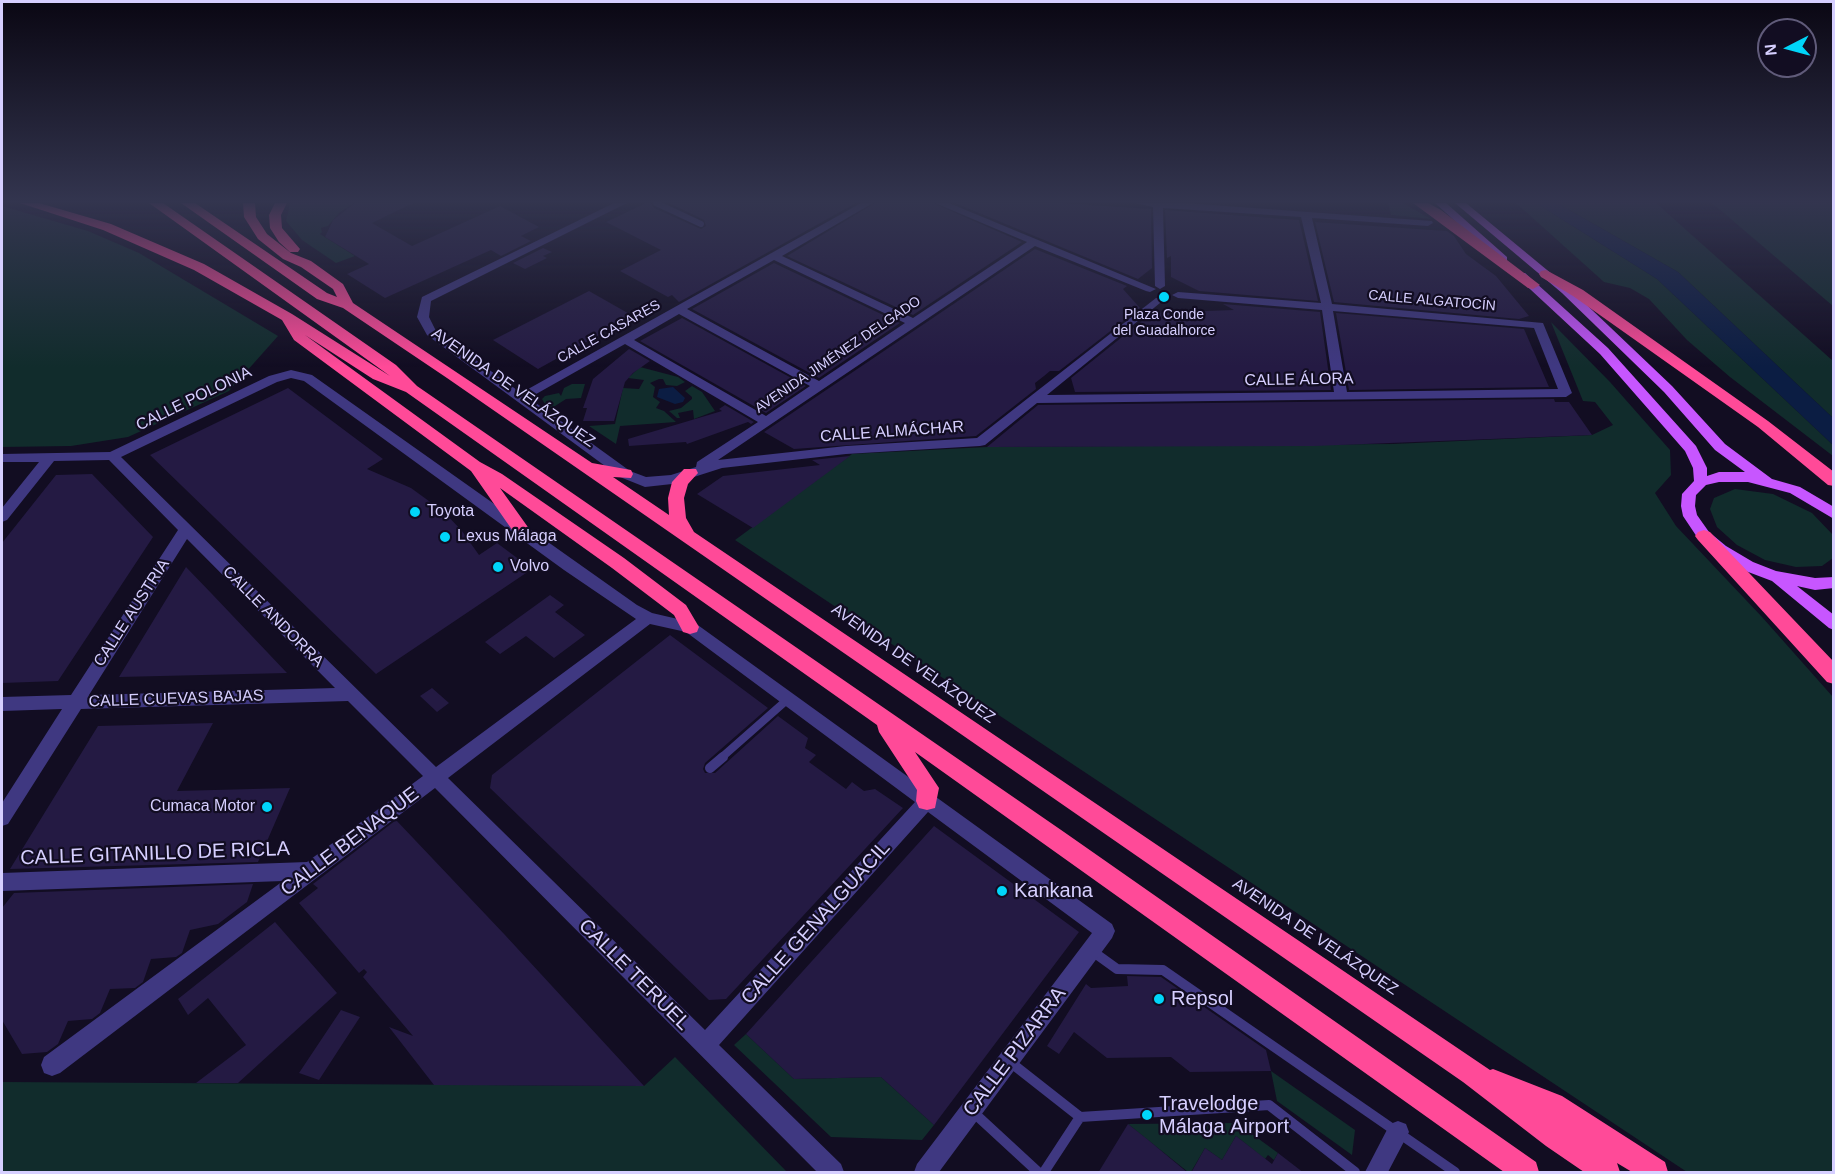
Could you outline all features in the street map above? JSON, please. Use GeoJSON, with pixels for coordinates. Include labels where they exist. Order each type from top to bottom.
{"type":"FeatureCollection","features":[{"type":"Feature","properties":{"kind":"highway"},"geometry":{"type":"LineString","coordinates":[[179,258],[200,267],[288,317],[378,376],[412,389]]}},
{"type":"Feature","properties":{"kind":"highway"},"geometry":{"type":"LineString","coordinates":[[233,258],[391,368],[412,389],[876,712],[1526,1173]]}},
{"type":"Feature","properties":{"kind":"highway","name":"AVENIDA DE VELÁZQUEZ"},"geometry":{"type":"LineString","coordinates":[[267,258],[322,296],[348,305],[1472,1073],[1555,1137],[1607,1173]]}},
{"type":"Feature","properties":{"kind":"highway"},"geometry":{"type":"LineString","coordinates":[[291,258],[306,264]]}},
{"type":"Feature","properties":{"kind":"highway"},"geometry":{"type":"LineString","coordinates":[[300,258],[338,287],[348,305]]}},
{"type":"Feature","properties":{"kind":"highway"},"geometry":{"type":"LineString","coordinates":[[1497,258],[1533,285]]}},
{"type":"Feature","properties":{"kind":"highway"},"geometry":{"type":"LineString","coordinates":[[1546,274],[1578,293],[1753,418],[1833,481]]}},
{"type":"Feature","properties":{"kind":"highway"},"geometry":{"type":"LineString","coordinates":[[288,317],[299,337],[474,466],[618,563],[680,610],[690,627]]}},
{"type":"Feature","properties":{"kind":"highway"},"geometry":{"type":"LineString","coordinates":[[474,466],[521,530]]}},
{"type":"Feature","properties":{"kind":"highway"},"geometry":{"type":"LineString","coordinates":[[585,467],[625,474]]}},
{"type":"Feature","properties":{"kind":"highway"},"geometry":{"type":"LineString","coordinates":[[689,538],[678,518],[676,498],[680,482],[690,473]]}},
{"type":"Feature","properties":{"kind":"highway"},"geometry":{"type":"LineString","coordinates":[[1704,536],[1833,676]]}},
{"type":"Feature","properties":{"kind":"highway"},"geometry":{"type":"LineString","coordinates":[[876,712],[928,788],[927,801]]}},
{"type":"Feature","properties":{"kind":"highway"},"geometry":{"type":"LineString","coordinates":[[1472,1073],[1553,1105],[1655,1173]]}},
{"type":"Feature","properties":{"kind":"main road"},"geometry":{"type":"LineString","coordinates":[[1502,258],[1604,351],[1691,449],[1700,468],[1701,482]]}},
{"type":"Feature","properties":{"kind":"main road"},"geometry":{"type":"LineString","coordinates":[[1526,258],[1630,351],[1720,447],[1766,480]]}},
{"type":"Feature","properties":{"kind":"main road"},"geometry":{"type":"LineString","coordinates":[[1833,514],[1795,490],[1766,480],[1748,477],[1719,477],[1701,482],[1689,494],[1690,516],[1704,536],[1720,550],[1774,576],[1798,593],[1833,624]]}},
{"type":"Feature","properties":{"kind":"main road"},"geometry":{"type":"LineString","coordinates":[[1774,576],[1815,584],[1833,582]]}},
{"type":"Feature","properties":{"kind":"street","name":"AVENIDA DE VELÁZQUEZ"},"geometry":{"type":"LineString","coordinates":[[509,258],[426,298],[423,317],[431,333],[625,474]]}},
{"type":"Feature","properties":{"kind":"street","name":"CALLE CASARES"},"geometry":{"type":"LineString","coordinates":[[521,398],[771,258]]}},
{"type":"Feature","properties":{"kind":"street"},"geometry":{"type":"LineString","coordinates":[[778,258],[914,323]]}},
{"type":"Feature","properties":{"kind":"street","name":"AVENIDA JIMÉNEZ DELGADO"},"geometry":{"type":"LineString","coordinates":[[690,473],[1011,258]]}},
{"type":"Feature","properties":{"kind":"street"},"geometry":{"type":"LineString","coordinates":[[1072,258],[1155,292],[1156,258]]}},
{"type":"Feature","properties":{"kind":"street"},"geometry":{"type":"LineString","coordinates":[[1316,258],[1327,307],[1341,396]]}},
{"type":"Feature","properties":{"kind":"street","name":"CALLE ALGATOCÍN"},"geometry":{"type":"LineString","coordinates":[[1155,292],[1174,290],[1178,295],[1539,325],[1566,393]]}},
{"type":"Feature","properties":{"kind":"street","name":"CALLE ALMÁCHAR"},"geometry":{"type":"LineString","coordinates":[[625,474],[645,482],[721,464],[846,450],[980,442],[1155,292]]}},
{"type":"Feature","properties":{"kind":"street"},"geometry":{"type":"LineString","coordinates":[[680,310],[819,386]]}},
{"type":"Feature","properties":{"kind":"street"},"geometry":{"type":"LineString","coordinates":[[626,340],[766,421]]}},
{"type":"Feature","properties":{"kind":"street","name":"CALLE POLONIA"},"geometry":{"type":"LineString","coordinates":[[112,456],[273,379],[291,374],[308,378],[521,530]]}},
{"type":"Feature","properties":{"kind":"street","name":"CALLE ÁLORA"},"geometry":{"type":"LineString","coordinates":[[1032,399],[1566,393]]}},
{"type":"Feature","properties":{"kind":"street"},"geometry":{"type":"LineString","coordinates":[[2,458],[112,456]]}},
{"type":"Feature","properties":{"kind":"street","name":"CALLE ANDORRA"},"geometry":{"type":"LineString","coordinates":[[112,456],[435,778]]}},
{"type":"Feature","properties":{"kind":"street"},"geometry":{"type":"LineString","coordinates":[[2,517],[50,457]]}},
{"type":"Feature","properties":{"kind":"street","name":"CALLE AUSTRIA"},"geometry":{"type":"LineString","coordinates":[[2,818],[185,530]]}},
{"type":"Feature","properties":{"kind":"street"},"geometry":{"type":"LineString","coordinates":[[521,530],[569,566],[648,618],[690,627],[927,801]]}},
{"type":"Feature","properties":{"kind":"street","name":"CALLE BENAQUE"},"geometry":{"type":"LineString","coordinates":[[51,1065],[648,618]]}},
{"type":"Feature","properties":{"kind":"street","name":"CALLE CUEVAS BAJAS"},"geometry":{"type":"LineString","coordinates":[[2,704],[351,694]]}},
{"type":"Feature","properties":{"kind":"street","name":"CALLE TERUEL"},"geometry":{"type":"LineString","coordinates":[[435,778],[833,1173]]}},
{"type":"Feature","properties":{"kind":"street","name":"CALLE PIZARRA"},"geometry":{"type":"LineString","coordinates":[[925,1173],[1105,931],[927,801]]}},
{"type":"Feature","properties":{"kind":"street","name":"CALLE GENALGUACIL"},"geometry":{"type":"LineString","coordinates":[[705,1045],[927,801]]}},
{"type":"Feature","properties":{"kind":"street","name":"CALLE GITANILLO DE RICLA"},"geometry":{"type":"LineString","coordinates":[[2,882],[310,871]]}},
{"type":"Feature","properties":{"kind":"street"},"geometry":{"type":"LineString","coordinates":[[1376,1173],[1398,1132]]}},
{"type":"Feature","properties":{"kind":"lane"},"geometry":{"type":"LineString","coordinates":[[710,768],[788,699]]}},
{"type":"Feature","properties":{"kind":"lane"},"geometry":{"type":"LineString","coordinates":[[1091,950],[1117,969],[1163,970],[1455,1173]]}},
{"type":"Feature","properties":{"kind":"lane"},"geometry":{"type":"LineString","coordinates":[[1009,1061],[1080,1117],[1269,1106],[1355,1173]]}},
{"type":"Feature","properties":{"kind":"lane"},"geometry":{"type":"LineString","coordinates":[[972,1111],[1038,1173]]}},
{"type":"Feature","properties":{"kind":"lane"},"geometry":{"type":"LineString","coordinates":[[1044,1173],[1080,1117]]}},
{"type":"Feature","properties":{"kind":"green space"},"geometry":{"type":"Polygon","coordinates":[[[2,258],[147,258],[278,336],[229,391],[128,437],[71,446],[2,447],[2,258]]]}},
{"type":"Feature","properties":{"kind":"green space"},"geometry":{"type":"Polygon","coordinates":[[[328,258],[350,258],[336,263],[328,258]]]}},
{"type":"Feature","properties":{"kind":"green space"},"geometry":{"type":"Polygon","coordinates":[[[1577,258],[1623,258],[1657,279],[1833,445],[1833,456],[1730,377],[1687,340],[1649,299],[1630,288],[1604,282],[1577,258]]]}},
{"type":"Feature","properties":{"kind":"green space"},"geometry":{"type":"Polygon","coordinates":[[[1653,258],[1717,258],[1833,361],[1833,418],[1678,272],[1653,258]]]}},
{"type":"Feature","properties":{"kind":"green space"},"geometry":{"type":"Polygon","coordinates":[[[1776,258],[1833,258],[1833,306],[1776,258]]]}},
{"type":"Feature","properties":{"kind":"green space"},"geometry":{"type":"Polygon","coordinates":[[[1551,322],[1610,382],[1670,450],[1671,475],[1655,493],[1676,526],[1762,617],[1833,697],[1833,1172],[1687,1172],[735,540],[852,454],[987,447],[1393,444],[1592,435],[1613,425],[1595,402],[1583,401],[1551,322]]]}},
{"type":"Feature","properties":{"kind":"green space"},"geometry":{"type":"Polygon","coordinates":[[[640,367],[678,377],[685,382],[677,386],[666,385],[663,379],[650,383],[655,387],[653,397],[660,402],[656,408],[664,411],[676,422],[620,426],[616,444],[589,426],[615,424],[623,388],[639,389],[644,380],[628,378],[640,367]]]}},
{"type":"Feature","properties":{"kind":"green space"},"geometry":{"type":"Polygon","coordinates":[[[572,384],[585,384],[581,398],[566,399],[552,408],[546,406],[542,399],[545,396],[559,393],[561,396],[564,388],[572,384]]]}},
{"type":"Feature","properties":{"kind":"green space"},"geometry":{"type":"Polygon","coordinates":[[[692,386],[702,392],[715,411],[694,419],[693,410],[678,413],[680,418],[677,418],[669,411],[681,408],[692,399],[685,391],[692,386]]]}},
{"type":"Feature","properties":{"kind":"green space"},"geometry":{"type":"Polygon","coordinates":[[[1735,489],[1773,494],[1812,513],[1833,535],[1833,558],[1822,566],[1796,567],[1765,560],[1737,545],[1717,527],[1710,509],[1714,498],[1735,489]]]}},
{"type":"Feature","properties":{"kind":"green space"},"geometry":{"type":"Polygon","coordinates":[[[746,1034],[794,1079],[881,1077],[934,1125],[922,1140],[831,1137],[734,1045],[746,1034]]]}},
{"type":"Feature","properties":{"kind":"green space"},"geometry":{"type":"Polygon","coordinates":[[[675,1057],[787,1172],[2,1172],[2,1082],[644,1086],[675,1057]]]}},
{"type":"Feature","properties":{"kind":"green space"},"geometry":{"type":"Polygon","coordinates":[[[1271,1071],[1355,1130],[1352,1155],[1277,1101],[1271,1071]]]}},
{"type":"Feature","properties":{"kind":"green space"},"geometry":{"type":"Polygon","coordinates":[[[1237,1123],[1278,1153],[1274,1160],[1268,1155],[1265,1159],[1236,1136],[1222,1160],[1205,1148],[1191,1172],[1188,1172],[1128,1124],[1237,1123]]]}},
{"type":"Feature","properties":{"kind":"water"},"geometry":{"type":"Polygon","coordinates":[[[1623,258],[1653,258],[1678,272],[1833,418],[1833,445],[1657,279],[1623,258]]]}},
{"type":"Feature","properties":{"kind":"water"},"geometry":{"type":"Polygon","coordinates":[[[673,387],[685,398],[683,402],[675,404],[657,397],[659,389],[673,387]]]}},
{"type":"Feature","properties":{"kind":"building"},"geometry":{"type":"Polygon","coordinates":[[[359,258],[474,258],[385,298],[347,274],[369,264],[359,258]]]}},
{"type":"Feature","properties":{"kind":"building"},"geometry":{"type":"Polygon","coordinates":[[[523,258],[547,258],[525,269],[513,263],[523,258]]]}},
{"type":"Feature","properties":{"kind":"building"},"geometry":{"type":"Polygon","coordinates":[[[646,258],[758,258],[679,302],[672,295],[668,297],[620,271],[646,258]]]}},
{"type":"Feature","properties":{"kind":"building"},"geometry":{"type":"Polygon","coordinates":[[[791,258],[998,258],[913,315],[791,258]]]}},
{"type":"Feature","properties":{"kind":"building"},"geometry":{"type":"Polygon","coordinates":[[[1022,258],[1057,258],[1127,286],[1123,289],[1140,308],[1059,371],[1050,371],[1035,383],[1036,389],[976,436],[794,449],[764,432],[1022,258]]]}},
{"type":"Feature","properties":{"kind":"building"},"geometry":{"type":"Polygon","coordinates":[[[1087,258],[1152,258],[1152,268],[1138,279],[1087,258]]]}},
{"type":"Feature","properties":{"kind":"building"},"geometry":{"type":"Polygon","coordinates":[[[1171,258],[1308,258],[1318,301],[1199,291],[1171,277],[1171,258]]]}},
{"type":"Feature","properties":{"kind":"building"},"geometry":{"type":"Polygon","coordinates":[[[1323,258],[1471,258],[1496,276],[1529,316],[1519,319],[1334,302],[1323,258]]]}},
{"type":"Feature","properties":{"kind":"building"},"geometry":{"type":"Polygon","coordinates":[[[774,263],[900,323],[819,378],[692,309],[774,263]]]}},
{"type":"Feature","properties":{"kind":"building"},"geometry":{"type":"Polygon","coordinates":[[[589,291],[633,316],[538,369],[493,340],[589,291]]]}},
{"type":"Feature","properties":{"kind":"building"},"geometry":{"type":"Polygon","coordinates":[[[1223,304],[1320,312],[1331,390],[1075,392],[1071,378],[1152,313],[1234,310],[1223,304]]]}},
{"type":"Feature","properties":{"kind":"building"},"geometry":{"type":"Polygon","coordinates":[[[1336,313],[1524,329],[1549,387],[1349,390],[1336,313]]]}},
{"type":"Feature","properties":{"kind":"building"},"geometry":{"type":"Polygon","coordinates":[[[682,318],[806,386],[766,413],[640,341],[682,318]]]}},
{"type":"Feature","properties":{"kind":"building"},"geometry":{"type":"Polygon","coordinates":[[[629,349],[650,361],[625,382],[614,421],[583,421],[587,408],[583,408],[593,379],[629,349]]]}},
{"type":"Feature","properties":{"kind":"building"},"geometry":{"type":"Polygon","coordinates":[[[288,388],[383,459],[367,469],[411,488],[444,512],[462,531],[479,555],[497,543],[532,569],[376,674],[150,455],[288,388]]]}},
{"type":"Feature","properties":{"kind":"building"},"geometry":{"type":"Polygon","coordinates":[[[1554,399],[1555,402],[1569,402],[1592,435],[1314,446],[987,447],[1038,405],[1554,399]]]}},
{"type":"Feature","properties":{"kind":"building"},"geometry":{"type":"Polygon","coordinates":[[[725,405],[754,422],[751,424],[748,422],[687,444],[686,442],[629,446],[628,439],[722,411],[719,409],[725,405]]]}},
{"type":"Feature","properties":{"kind":"building"},"geometry":{"type":"Polygon","coordinates":[[[850,456],[753,528],[697,494],[723,476],[820,465],[812,460],[850,456]]]}},
{"type":"Feature","properties":{"kind":"building"},"geometry":{"type":"Polygon","coordinates":[[[92,474],[153,537],[58,681],[2,683],[2,543],[56,475],[92,474]]]}},
{"type":"Feature","properties":{"kind":"building"},"geometry":{"type":"Polygon","coordinates":[[[186,567],[212,594],[287,673],[119,677],[186,567]]]}},
{"type":"Feature","properties":{"kind":"building"},"geometry":{"type":"Polygon","coordinates":[[[550,595],[564,605],[555,612],[585,635],[554,658],[526,636],[500,654],[485,642],[550,595]]]}},
{"type":"Feature","properties":{"kind":"building"},"geometry":{"type":"Polygon","coordinates":[[[670,635],[768,708],[705,763],[703,769],[705,773],[715,773],[778,716],[808,738],[805,748],[816,755],[809,762],[846,789],[852,782],[864,791],[875,789],[903,808],[726,999],[709,1000],[490,788],[492,775],[670,635]]]}},
{"type":"Feature","properties":{"kind":"building"},"geometry":{"type":"Polygon","coordinates":[[[432,688],[449,703],[437,712],[420,696],[432,688]]]}},
{"type":"Feature","properties":{"kind":"building"},"geometry":{"type":"Polygon","coordinates":[[[213,723],[177,791],[290,788],[258,862],[10,869],[98,726],[213,723]]]}},
{"type":"Feature","properties":{"kind":"building"},"geometry":{"type":"Polygon","coordinates":[[[396,820],[644,1086],[434,1085],[389,1027],[413,1036],[363,977],[367,972],[364,969],[359,973],[299,903],[318,888],[313,884],[396,820]]]}},
{"type":"Feature","properties":{"kind":"building"},"geometry":{"type":"Polygon","coordinates":[[[934,826],[1079,932],[934,1125],[881,1077],[794,1079],[746,1034],[934,826]]]}},
{"type":"Feature","properties":{"kind":"building"},"geometry":{"type":"Polygon","coordinates":[[[253,884],[247,902],[218,924],[190,930],[182,953],[176,957],[151,959],[143,982],[135,988],[110,989],[100,1013],[92,1019],[68,1021],[58,1044],[47,1052],[22,1054],[2,1020],[2,908],[14,893],[253,884]]]}},
{"type":"Feature","properties":{"kind":"building"},"geometry":{"type":"Polygon","coordinates":[[[275,922],[337,993],[238,1083],[196,1083],[246,1045],[208,998],[188,1015],[178,999],[275,922]]]}},
{"type":"Feature","properties":{"kind":"building"},"geometry":{"type":"Polygon","coordinates":[[[1127,976],[1161,977],[1266,1050],[1271,1071],[1190,1072],[1171,1057],[1107,1058],[1074,1032],[1059,1054],[1047,1046],[1086,984],[1091,988],[1128,986],[1127,976]]]}},
{"type":"Feature","properties":{"kind":"building"},"geometry":{"type":"Polygon","coordinates":[[[341,1010],[360,1017],[319,1080],[299,1073],[341,1010]]]}},
{"type":"Feature","properties":{"kind":"building"},"geometry":{"type":"Polygon","coordinates":[[[1128,1124],[1147,1139],[1188,1173],[1098,1173],[1128,1124]]]}},
{"type":"Feature","properties":{"kind":"building"},"geometry":{"type":"Polygon","coordinates":[[[1236,1136],[1272,1164],[1278,1153],[1304,1173],[1191,1173],[1205,1148],[1222,1160],[1236,1136]]]}},
{"type":"Feature","properties":{"kind":"place","name":"Plaza Conde del Guadalhorce"},"geometry":{"type":"Point","coordinates":[1164,297]}},
{"type":"Feature","properties":{"kind":"place","name":"Toyota"},"geometry":{"type":"Point","coordinates":[415,512]}},
{"type":"Feature","properties":{"kind":"place","name":"Lexus Málaga"},"geometry":{"type":"Point","coordinates":[445,537]}},
{"type":"Feature","properties":{"kind":"place","name":"Volvo"},"geometry":{"type":"Point","coordinates":[498,567]}},
{"type":"Feature","properties":{"kind":"place","name":"Cumaca Motor"},"geometry":{"type":"Point","coordinates":[267,807]}},
{"type":"Feature","properties":{"kind":"place","name":"Kankana"},"geometry":{"type":"Point","coordinates":[1002,891]}},
{"type":"Feature","properties":{"kind":"place","name":"Repsol"},"geometry":{"type":"Point","coordinates":[1159,999]}},
{"type":"Feature","properties":{"kind":"place","name":"Travelodge Málaga Airport"},"geometry":{"type":"Point","coordinates":[1147,1115]}}]}
